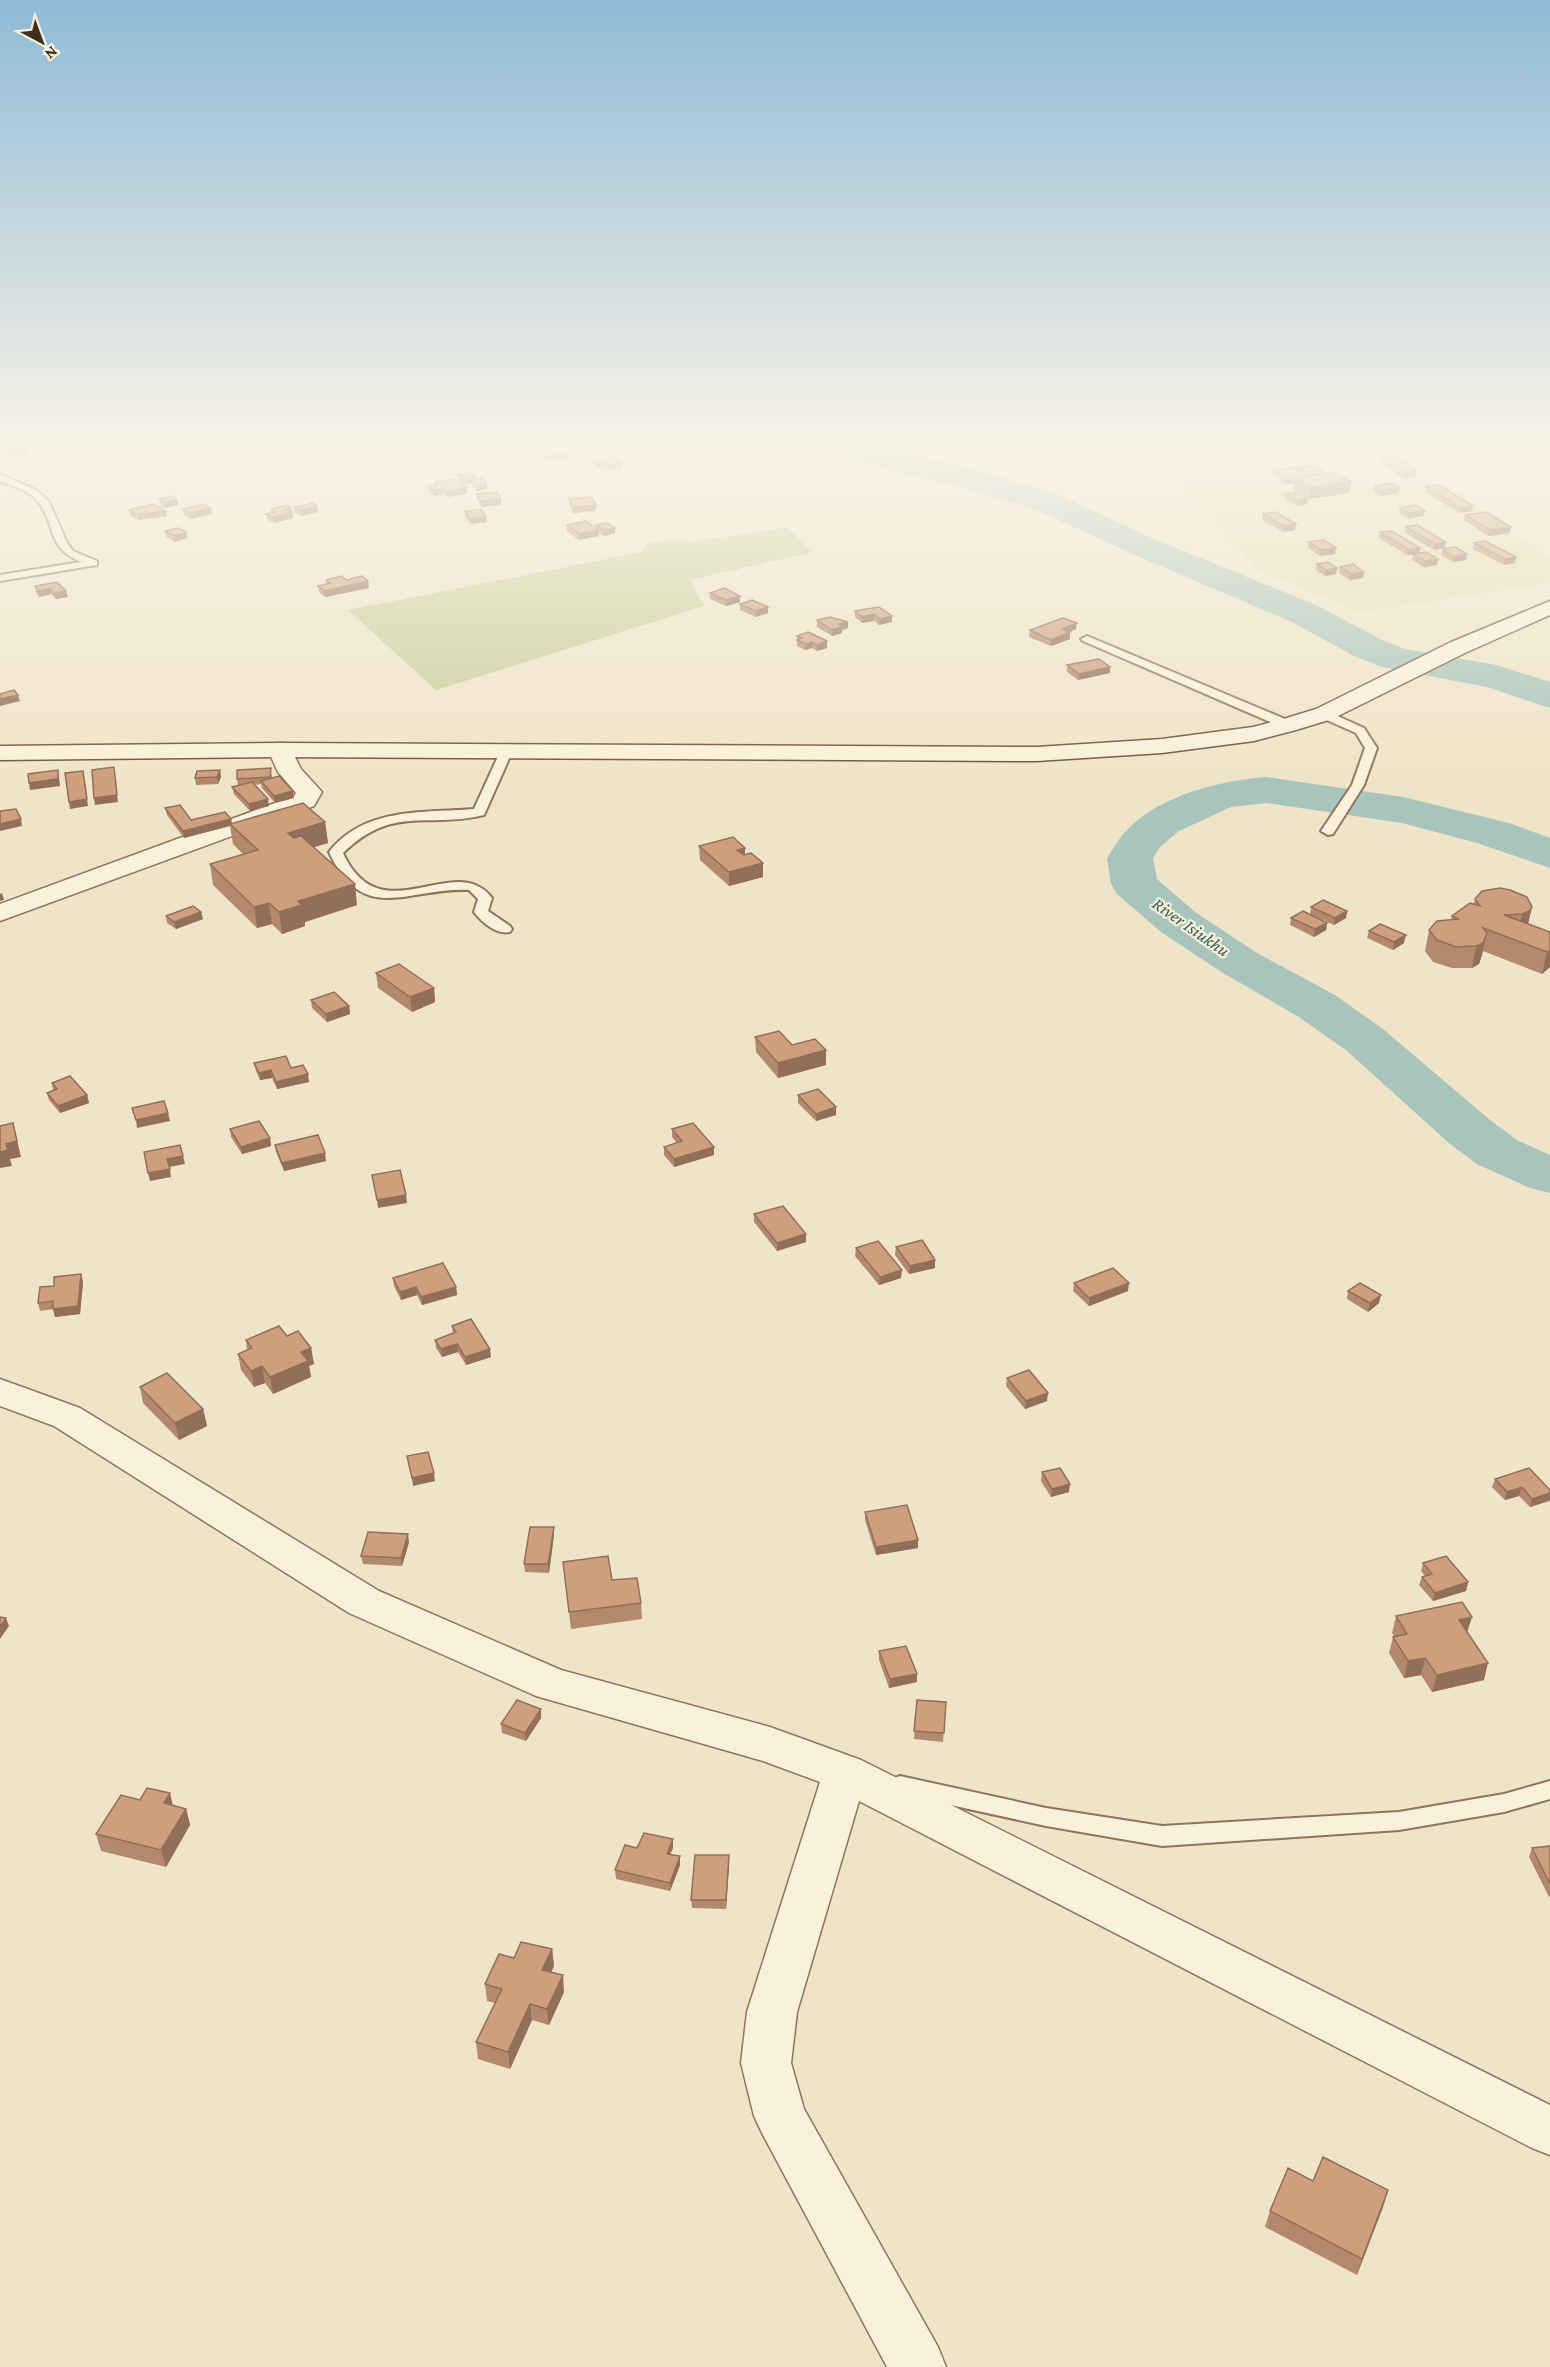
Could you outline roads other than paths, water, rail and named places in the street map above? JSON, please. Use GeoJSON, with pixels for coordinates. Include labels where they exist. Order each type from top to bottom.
{"type":"FeatureCollection","features":[{"type":"Feature","properties":{"kind":"street"},"geometry":{"type":"LineString","coordinates":[[0,753],[280,750],[1038,754],[1162,746],[1254,734],[1324,714],[1457,648],[1550,607]]}},
{"type":"Feature","properties":{"kind":"street"},"geometry":{"type":"LineString","coordinates":[[0,913],[305,801],[309,792],[290,772],[280,750]]}},
{"type":"Feature","properties":{"kind":"street"},"geometry":{"type":"LineString","coordinates":[[0,1392],[67,1417],[364,1602],[551,1684],[770,1745],[845,1773],[1550,2131]]}},
{"type":"Feature","properties":{"kind":"street"},"geometry":{"type":"LineString","coordinates":[[845,1773],[771,2012],[766,2063],[780,2116],[918,2367]]}},
{"type":"Feature","properties":{"kind":"lane"},"geometry":{"type":"LineString","coordinates":[[0,578],[93,563],[80,557]]}},
{"type":"Feature","properties":{"kind":"lane"},"geometry":{"type":"LineString","coordinates":[[1087,639],[1288,725]]}},
{"type":"Feature","properties":{"kind":"lane"},"geometry":{"type":"LineString","coordinates":[[1324,714],[1360,731],[1371,748],[1358,785],[1329,831]]}},
{"type":"Feature","properties":{"kind":"lane"},"geometry":{"type":"LineString","coordinates":[[505,929],[489,920],[481,912],[485,898],[475,888],[459,886],[396,896],[370,892],[353,880],[341,866],[336,852],[349,839],[370,825],[387,820],[479,812],[506,752]]}},
{"type":"Feature","properties":{"kind":"lane"},"geometry":{"type":"LineString","coordinates":[[845,1773],[1046,1817],[1162,1836],[1399,1821],[1504,1803],[1550,1790]]}},
{"type":"Feature","properties":{"kind":"waterway","name":"River Isiukhu"},"geometry":{"type":"LineString","coordinates":[[1170,557],[1305,614],[1368,648],[1396,659],[1496,677],[1550,696]]}},
{"type":"Feature","properties":{"kind":"waterway","name":"River Isiukhu"},"geometry":{"type":"LineString","coordinates":[[1550,854],[1493,833],[1403,810],[1267,790],[1241,792],[1216,798],[1163,822],[1144,838],[1130,858],[1134,884],[1178,922],[1240,963],[1317,1006],[1365,1040],[1470,1132],[1497,1152],[1550,1176]]}}]}
